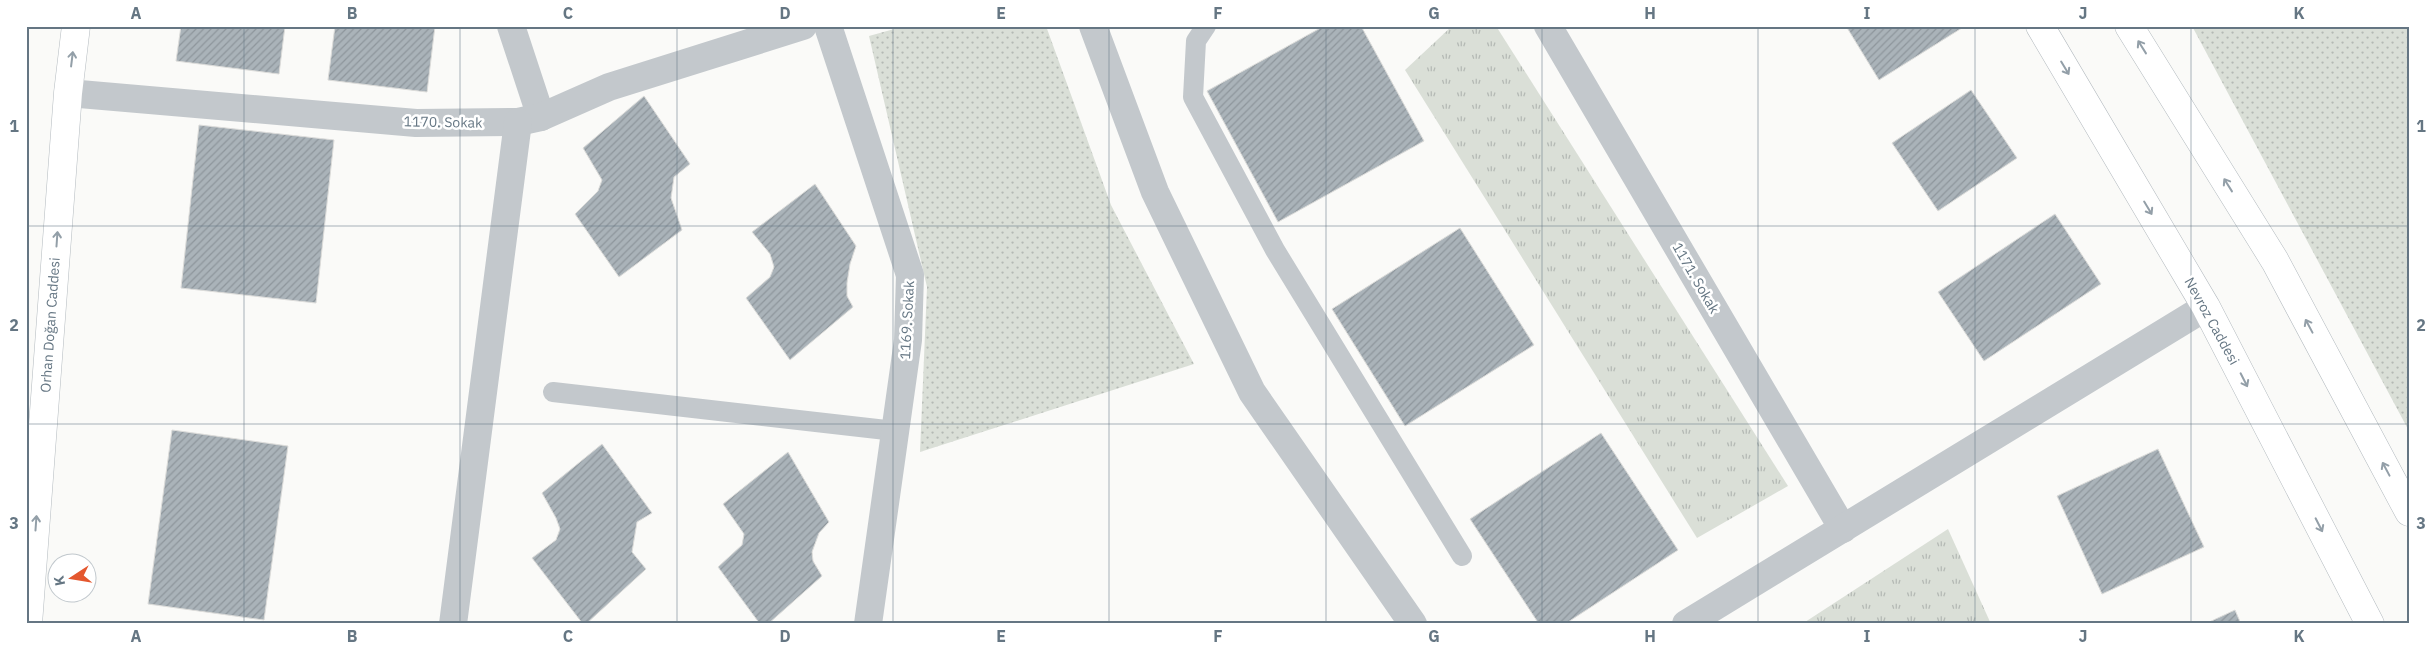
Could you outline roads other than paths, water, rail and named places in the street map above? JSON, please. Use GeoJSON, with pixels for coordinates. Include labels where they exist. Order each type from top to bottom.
{"type":"FeatureCollection","features":[{"type":"Feature","properties":{"kind":"main road","name":"Orhan Doğan Caddesi"},"geometry":{"type":"LineString","coordinates":[[28,624],[68,93],[76,26]]}},
{"type":"Feature","properties":{"kind":"main road","name":"Nevroz Caddesi"},"geometry":{"type":"LineString","coordinates":[[2040,26],[2206,307],[2370,624]]}},
{"type":"Feature","properties":{"kind":"main road"},"geometry":{"type":"LineString","coordinates":[[2129,26],[2275,261],[2409,512]]}},
{"type":"Feature","properties":{"kind":"street"},"geometry":{"type":"LineString","coordinates":[[453,624],[529,120],[511,26]]}},
{"type":"Feature","properties":{"kind":"street","name":"1170. Sokak"},"geometry":{"type":"LineString","coordinates":[[68,93],[416,123],[529,120],[608,87],[804,26]]}},
{"type":"Feature","properties":{"kind":"street","name":"1169. Sokak"},"geometry":{"type":"LineString","coordinates":[[828,26],[910,275],[908,340],[868,624]]}},
{"type":"Feature","properties":{"kind":"street"},"geometry":{"type":"LineString","coordinates":[[1093,26],[1155,192],[1252,392],[1413,624]]}},
{"type":"Feature","properties":{"kind":"street","name":"1171. Sokak"},"geometry":{"type":"LineString","coordinates":[[1548,26],[1843,529]]}},
{"type":"Feature","properties":{"kind":"street"},"geometry":{"type":"LineString","coordinates":[[1686,624],[2206,307]]}},
{"type":"Feature","properties":{"kind":"lane"},"geometry":{"type":"LineString","coordinates":[[1206,26],[1196,41],[1193,97],[1275,250],[1462,556]]}},
{"type":"Feature","properties":{"kind":"lane"},"geometry":{"type":"LineString","coordinates":[[553,392],[895,431]]}}]}
